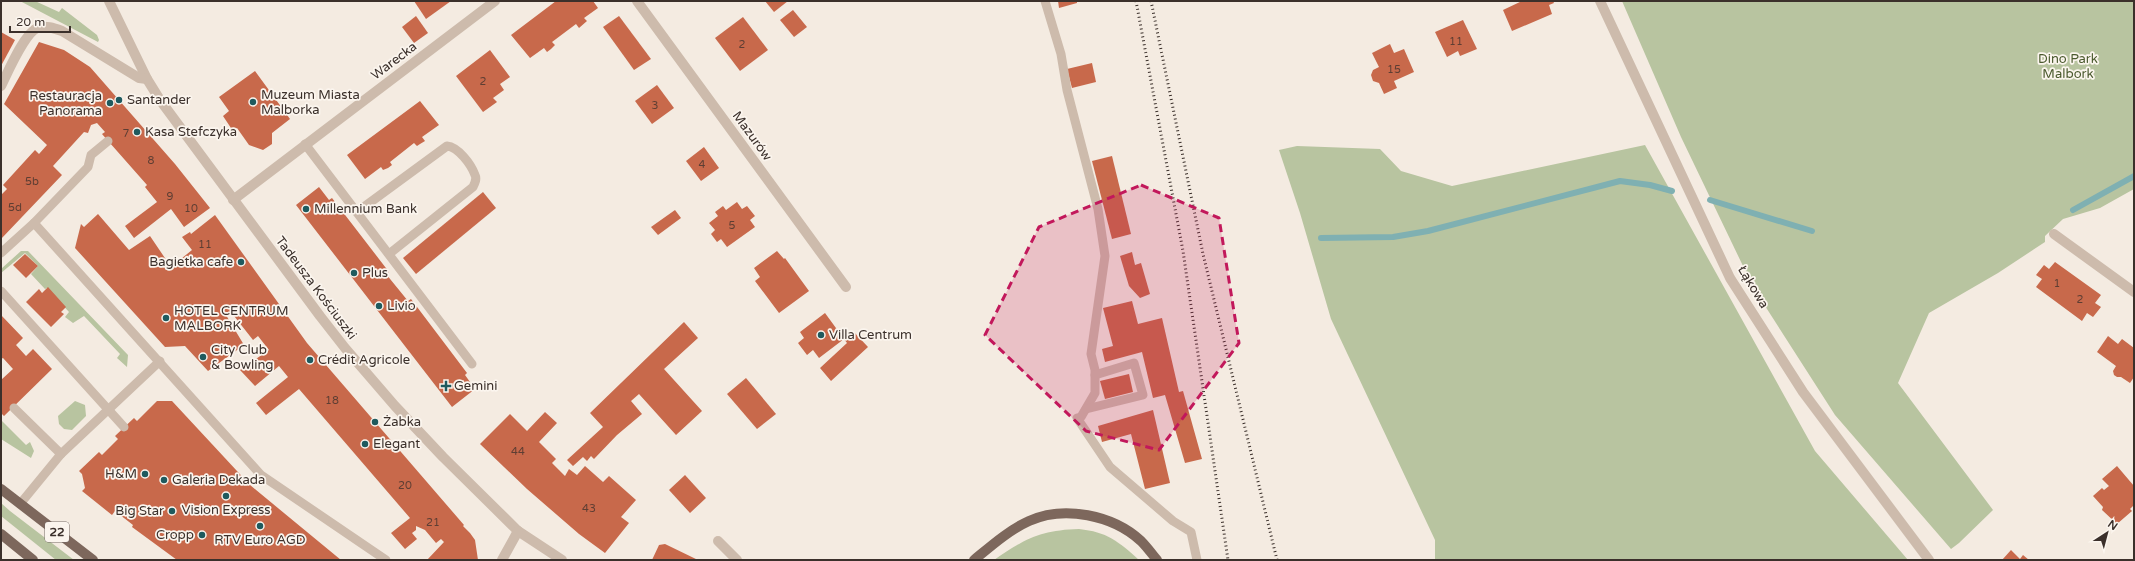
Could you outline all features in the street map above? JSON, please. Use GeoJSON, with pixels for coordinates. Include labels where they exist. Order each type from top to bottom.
{"type":"FeatureCollection","features":[{"type":"Feature","properties":{"kind":"main road","name":"22"},"geometry":{"type":"LineString","coordinates":[[1,489],[93,560]]}},
{"type":"Feature","properties":{"kind":"main road"},"geometry":{"type":"LineString","coordinates":[[974,560],[1029,520],[1056,514],[1079,514],[1102,518],[1118,525],[1141,541],[1157,560]]}},
{"type":"Feature","properties":{"kind":"main road"},"geometry":{"type":"LineString","coordinates":[[1,534],[33,560]]}},
{"type":"Feature","properties":{"kind":"street","name":"Tadeusza Kościuszki"},"geometry":{"type":"LineString","coordinates":[[109,1],[147,79],[233,200],[350,354],[438,452],[518,530],[562,560]]}},
{"type":"Feature","properties":{"kind":"street","name":"Warecka"},"geometry":{"type":"LineString","coordinates":[[233,200],[495,1]]}},
{"type":"Feature","properties":{"kind":"street","name":"Mazurów"},"geometry":{"type":"LineString","coordinates":[[637,1],[846,286]]}},
{"type":"Feature","properties":{"kind":"street","name":"Łąkowa"},"geometry":{"type":"LineString","coordinates":[[1600,1],[1730,278],[1803,392],[1929,560]]}},
{"type":"Feature","properties":{"kind":"street"},"geometry":{"type":"LineString","coordinates":[[1,86],[29,35],[40,28],[50,28],[62,31],[139,78],[147,79]]}},
{"type":"Feature","properties":{"kind":"street"},"geometry":{"type":"LineString","coordinates":[[2054,234],[2134,292]]}},
{"type":"Feature","properties":{"kind":"street"},"geometry":{"type":"LineString","coordinates":[[502,560],[518,530]]}},
{"type":"Feature","properties":{"kind":"street"},"geometry":{"type":"LineString","coordinates":[[718,542],[737,560]]}},
{"type":"Feature","properties":{"kind":"lane"},"geometry":{"type":"LineString","coordinates":[[1045,1],[1061,54],[1067,90],[1098,209],[1105,256],[1091,354],[1095,375],[1095,393],[1081,417],[1077,418],[1110,467],[1173,521],[1191,532],[1197,560]]}},
{"type":"Feature","properties":{"kind":"lane"},"geometry":{"type":"LineString","coordinates":[[1,253],[34,223],[88,167],[91,155],[108,141]]}},
{"type":"Feature","properties":{"kind":"lane"},"geometry":{"type":"LineString","coordinates":[[305,144],[472,364]]}},
{"type":"Feature","properties":{"kind":"lane"},"geometry":{"type":"LineString","coordinates":[[357,212],[447,146],[457,149],[476,175],[476,181],[473,187],[389,254]]}},
{"type":"Feature","properties":{"kind":"lane"},"geometry":{"type":"LineString","coordinates":[[34,223],[160,361],[261,475],[386,560]]}},
{"type":"Feature","properties":{"kind":"lane"},"geometry":{"type":"LineString","coordinates":[[1,291],[107,410],[124,427]]}},
{"type":"Feature","properties":{"kind":"lane"},"geometry":{"type":"LineString","coordinates":[[20,504],[61,454],[160,361]]}},
{"type":"Feature","properties":{"kind":"lane"},"geometry":{"type":"LineString","coordinates":[[1086,408],[1143,395],[1134,363],[1095,375]]}},
{"type":"Feature","properties":{"kind":"lane"},"geometry":{"type":"LineString","coordinates":[[14,408],[61,454]]}},
{"type":"Feature","properties":{"kind":"highlighted area"},"geometry":{"type":"Polygon","coordinates":[[[1141,185],[1219,218],[1239,343],[1159,450],[1086,431],[985,335],[1039,227],[1141,185]]]}},
{"type":"Feature","properties":{"kind":"green space"},"geometry":{"type":"Polygon","coordinates":[[[20,1],[35,1],[59,12],[62,8],[97,35],[99,40],[98,42],[20,1]]]}},
{"type":"Feature","properties":{"kind":"green space","name":"Dino Park Malbork"},"geometry":{"type":"Polygon","coordinates":[[[1622,1],[2134,1],[2134,189],[2100,208],[2063,219],[2045,236],[2045,242],[1998,273],[1929,313],[1898,383],[1993,510],[1951,549],[1835,415],[1767,309],[1743,266],[1681,137],[1622,1]]]}},
{"type":"Feature","properties":{"kind":"green space"},"geometry":{"type":"Polygon","coordinates":[[[1645,145],[1815,451],[1908,560],[1435,560],[1435,540],[1331,319],[1300,213],[1279,150],[1297,146],[1380,149],[1401,171],[1452,186],[1645,145]]]}},
{"type":"Feature","properties":{"kind":"green space"},"geometry":{"type":"Polygon","coordinates":[[[21,251],[28,251],[128,355],[127,367],[117,358],[120,354],[84,316],[73,323],[65,317],[69,312],[47,288],[45,289],[31,274],[38,266],[25,253],[1,273],[1,269],[21,251]]]}},
{"type":"Feature","properties":{"kind":"green space"},"geometry":{"type":"Polygon","coordinates":[[[75,401],[85,405],[86,416],[72,430],[64,429],[59,424],[58,416],[75,401]]]}},
{"type":"Feature","properties":{"kind":"green space"},"geometry":{"type":"Polygon","coordinates":[[[1,420],[26,445],[30,442],[34,451],[31,458],[1,439],[1,420]]]}},
{"type":"Feature","properties":{"kind":"green space"},"geometry":{"type":"Polygon","coordinates":[[[1,503],[74,560],[56,560],[1,516],[1,503]]]}},
{"type":"Feature","properties":{"kind":"green space"},"geometry":{"type":"Polygon","coordinates":[[[1079,529],[1097,532],[1112,538],[1139,560],[994,560],[1015,546],[1034,537],[1054,531],[1079,529]]]}},
{"type":"Feature","properties":{"kind":"building"},"geometry":{"type":"Polygon","coordinates":[[[414,1],[451,1],[426,19],[414,1]]]}},
{"type":"Feature","properties":{"kind":"building"},"geometry":{"type":"Polygon","coordinates":[[[556,1],[593,1],[598,8],[584,18],[587,21],[579,28],[576,24],[552,42],[555,45],[547,52],[544,48],[530,58],[511,35],[556,1]]]}},
{"type":"Feature","properties":{"kind":"building"},"geometry":{"type":"Polygon","coordinates":[[[765,1],[788,1],[774,12],[765,1]]]}},
{"type":"Feature","properties":{"kind":"building"},"geometry":{"type":"Polygon","coordinates":[[[1058,1],[1077,1],[1077,3],[1059,8],[1058,1]]]}},
{"type":"Feature","properties":{"kind":"building"},"geometry":{"type":"Polygon","coordinates":[[[1522,1],[1553,1],[1554,3],[1549,5],[1552,14],[1512,31],[1503,10],[1522,1]]]}},
{"type":"Feature","properties":{"kind":"building"},"geometry":{"type":"Polygon","coordinates":[[[793,10],[807,27],[794,37],[780,20],[793,10]]]}},
{"type":"Feature","properties":{"kind":"building"},"geometry":{"type":"Polygon","coordinates":[[[416,16],[428,33],[414,43],[402,27],[416,16]]]}},
{"type":"Feature","properties":{"kind":"building"},"geometry":{"type":"Polygon","coordinates":[[[619,16],[651,59],[634,70],[603,27],[619,16]]]}},
{"type":"Feature","properties":{"kind":"building"},"geometry":{"type":"Polygon","coordinates":[[[743,17],[768,50],[740,71],[715,38],[743,17]]]}},
{"type":"Feature","properties":{"kind":"building"},"geometry":{"type":"Polygon","coordinates":[[[1463,20],[1477,49],[1460,56],[1458,51],[1447,57],[1435,32],[1463,20]]]}},
{"type":"Feature","properties":{"kind":"building"},"geometry":{"type":"Polygon","coordinates":[[[1,32],[15,40],[1,66],[1,32]]]}},
{"type":"Feature","properties":{"kind":"building"},"geometry":{"type":"Polygon","coordinates":[[[39,42],[64,50],[90,67],[175,164],[210,208],[184,227],[171,209],[134,238],[125,226],[157,202],[145,187],[147,185],[102,134],[105,132],[97,123],[91,125],[88,133],[84,132],[53,166],[62,175],[1,239],[1,195],[7,189],[3,185],[35,150],[39,154],[47,145],[4,104],[39,42]]]}},
{"type":"Feature","properties":{"kind":"building"},"geometry":{"type":"Polygon","coordinates":[[[1390,44],[1394,53],[1404,49],[1414,72],[1394,81],[1397,88],[1384,94],[1379,83],[1373,81],[1371,75],[1373,70],[1379,67],[1372,53],[1390,44]]]}},
{"type":"Feature","properties":{"kind":"building"},"geometry":{"type":"Polygon","coordinates":[[[490,50],[510,77],[500,84],[504,90],[493,98],[497,102],[483,112],[456,76],[490,50]]]}},
{"type":"Feature","properties":{"kind":"building"},"geometry":{"type":"Polygon","coordinates":[[[1092,63],[1096,82],[1072,88],[1067,69],[1092,63]]]}},
{"type":"Feature","properties":{"kind":"building"},"geometry":{"type":"Polygon","coordinates":[[[255,71],[290,119],[272,133],[272,144],[263,150],[249,145],[237,128],[233,131],[223,116],[229,111],[219,97],[255,71]]]}},
{"type":"Feature","properties":{"kind":"building"},"geometry":{"type":"Polygon","coordinates":[[[657,85],[674,108],[652,124],[635,101],[657,85]]]}},
{"type":"Feature","properties":{"kind":"building"},"geometry":{"type":"Polygon","coordinates":[[[420,101],[439,125],[422,137],[425,141],[417,146],[414,143],[390,162],[392,165],[388,168],[383,170],[381,167],[365,179],[347,155],[420,101]]]}},
{"type":"Feature","properties":{"kind":"building"},"geometry":{"type":"Polygon","coordinates":[[[704,147],[719,168],[701,181],[686,161],[704,147]]]}},
{"type":"Feature","properties":{"kind":"building"},"geometry":{"type":"Polygon","coordinates":[[[1112,156],[1131,234],[1112,239],[1092,161],[1112,156]]]}},
{"type":"Feature","properties":{"kind":"building"},"geometry":{"type":"Polygon","coordinates":[[[319,187],[329,200],[332,198],[389,272],[386,274],[408,301],[411,299],[467,373],[465,375],[475,389],[452,407],[296,205],[319,187]]]}},
{"type":"Feature","properties":{"kind":"building"},"geometry":{"type":"Polygon","coordinates":[[[483,192],[496,208],[416,274],[403,258],[483,192]]]}},
{"type":"Feature","properties":{"kind":"building"},"geometry":{"type":"Polygon","coordinates":[[[737,202],[742,209],[747,206],[755,216],[750,220],[755,227],[727,247],[721,239],[717,242],[711,234],[715,230],[709,223],[718,216],[715,212],[723,206],[726,210],[737,202]]]}},
{"type":"Feature","properties":{"kind":"building"},"geometry":{"type":"Polygon","coordinates":[[[675,210],[681,218],[658,235],[651,227],[675,210]]]}},
{"type":"Feature","properties":{"kind":"building"},"geometry":{"type":"Polygon","coordinates":[[[98,214],[129,250],[150,236],[171,267],[192,250],[182,237],[190,232],[191,234],[215,215],[307,343],[464,525],[463,526],[475,540],[478,560],[427,560],[444,542],[441,539],[436,543],[425,530],[416,526],[416,530],[412,533],[417,539],[405,549],[391,533],[410,518],[299,389],[266,415],[256,403],[288,377],[279,366],[255,386],[240,370],[269,350],[258,336],[253,340],[231,312],[226,315],[244,345],[208,371],[185,346],[165,347],[75,248],[81,224],[84,227],[98,214]]]}},
{"type":"Feature","properties":{"kind":"building"},"geometry":{"type":"Polygon","coordinates":[[[777,251],[784,259],[785,258],[809,291],[779,313],[755,281],[760,277],[754,268],[777,251]]]}},
{"type":"Feature","properties":{"kind":"building"},"geometry":{"type":"Polygon","coordinates":[[[1132,252],[1135,265],[1141,263],[1150,294],[1140,298],[1129,286],[1120,256],[1132,252]]]}},
{"type":"Feature","properties":{"kind":"building"},"geometry":{"type":"Polygon","coordinates":[[[25,254],[38,266],[26,278],[13,265],[25,254]]]}},
{"type":"Feature","properties":{"kind":"building"},"geometry":{"type":"Polygon","coordinates":[[[2055,262],[2101,295],[2095,303],[2101,307],[2093,317],[2087,313],[2082,321],[2036,287],[2042,279],[2036,275],[2044,265],[2049,269],[2055,262]]]}},
{"type":"Feature","properties":{"kind":"building"},"geometry":{"type":"Polygon","coordinates":[[[48,287],[66,307],[61,312],[64,314],[51,327],[26,302],[39,289],[42,293],[48,287]]]}},
{"type":"Feature","properties":{"kind":"building"},"geometry":{"type":"Polygon","coordinates":[[[1132,301],[1138,324],[1162,318],[1179,392],[1183,391],[1202,459],[1185,463],[1165,395],[1153,398],[1142,352],[1105,362],[1102,349],[1113,346],[1103,308],[1132,301]]]}},
{"type":"Feature","properties":{"kind":"building","name":"Villa Centrum"},"geometry":{"type":"Polygon","coordinates":[[[825,313],[844,339],[819,358],[813,350],[807,355],[798,343],[804,338],[800,332],[825,313]]]}},
{"type":"Feature","properties":{"kind":"building"},"geometry":{"type":"Polygon","coordinates":[[[1,315],[23,338],[16,345],[26,356],[33,349],[52,369],[4,416],[1,413],[1,380],[13,369],[3,358],[1,359],[1,315]]]}},
{"type":"Feature","properties":{"kind":"building"},"geometry":{"type":"Polygon","coordinates":[[[684,322],[698,338],[664,369],[702,411],[676,435],[639,394],[631,401],[642,414],[617,435],[594,459],[591,456],[587,461],[583,457],[573,466],[567,460],[603,427],[590,413],[684,322]]]}},
{"type":"Feature","properties":{"kind":"building"},"geometry":{"type":"Polygon","coordinates":[[[853,331],[868,347],[831,381],[820,368],[847,343],[844,339],[853,331]]]}},
{"type":"Feature","properties":{"kind":"building"},"geometry":{"type":"Polygon","coordinates":[[[2108,336],[2118,344],[2122,339],[2134,348],[2134,377],[2130,383],[2121,377],[2114,375],[2113,371],[2116,366],[2097,352],[2108,336]]]}},
{"type":"Feature","properties":{"kind":"building"},"geometry":{"type":"Polygon","coordinates":[[[1129,374],[1133,392],[1105,399],[1100,381],[1129,374]]]}},
{"type":"Feature","properties":{"kind":"building"},"geometry":{"type":"Polygon","coordinates":[[[746,378],[776,414],[757,429],[727,394],[746,378]]]}},
{"type":"Feature","properties":{"kind":"building","name":"Galeria Dekada"},"geometry":{"type":"Polygon","coordinates":[[[157,401],[172,401],[250,485],[341,560],[177,560],[132,527],[133,525],[115,511],[112,515],[82,491],[85,488],[82,474],[79,471],[99,452],[102,455],[118,439],[115,436],[134,418],[137,421],[157,401]]]}},
{"type":"Feature","properties":{"kind":"building"},"geometry":{"type":"Polygon","coordinates":[[[1153,410],[1170,483],[1145,489],[1131,434],[1102,442],[1098,426],[1153,410]]]}},
{"type":"Feature","properties":{"kind":"building"},"geometry":{"type":"Polygon","coordinates":[[[545,412],[557,423],[539,442],[556,459],[552,463],[565,476],[569,469],[577,475],[585,466],[603,482],[609,476],[636,500],[621,517],[629,523],[605,553],[579,534],[527,489],[480,444],[510,414],[527,431],[545,412]]]}},
{"type":"Feature","properties":{"kind":"building"},"geometry":{"type":"Polygon","coordinates":[[[2117,466],[2134,486],[2134,505],[2130,509],[2132,511],[2117,524],[2102,510],[2103,507],[2093,496],[2102,488],[2104,490],[2109,486],[2102,479],[2117,466]]]}},
{"type":"Feature","properties":{"kind":"building"},"geometry":{"type":"Polygon","coordinates":[[[685,475],[706,498],[690,513],[669,490],[685,475]]]}},
{"type":"Feature","properties":{"kind":"building"},"geometry":{"type":"Polygon","coordinates":[[[665,544],[698,560],[652,560],[659,545],[665,544]]]}},
{"type":"Feature","properties":{"kind":"building"},"geometry":{"type":"Polygon","coordinates":[[[2011,550],[2020,559],[2023,555],[2029,560],[2002,560],[2011,550]]]}},
{"type":"Feature","properties":{"kind":"waterway"},"geometry":{"type":"LineString","coordinates":[[2073,210],[2134,176]]}},
{"type":"Feature","properties":{"kind":"waterway"},"geometry":{"type":"LineString","coordinates":[[1321,238],[1393,237],[1428,231],[1620,181],[1650,185],[1672,191]]}},
{"type":"Feature","properties":{"kind":"waterway"},"geometry":{"type":"LineString","coordinates":[[1710,200],[1812,231]]}},
{"type":"Feature","properties":{"kind":"railway"},"geometry":{"type":"LineString","coordinates":[[1136,1],[1183,251],[1228,560]]}},
{"type":"Feature","properties":{"kind":"railway"},"geometry":{"type":"LineString","coordinates":[[1151,1],[1203,254],[1277,560]]}},
{"type":"Feature","properties":{"kind":"place","name":"Santander"},"geometry":{"type":"Point","coordinates":[119,100]}},
{"type":"Feature","properties":{"kind":"place","name":"Muzeum Miasta Malborka"},"geometry":{"type":"Point","coordinates":[253,102]}},
{"type":"Feature","properties":{"kind":"place","name":"Restauracja Panorama"},"geometry":{"type":"Point","coordinates":[110,103]}},
{"type":"Feature","properties":{"kind":"place","name":"Kasa Stefczyka"},"geometry":{"type":"Point","coordinates":[137,132]}},
{"type":"Feature","properties":{"kind":"place","name":"Millennium Bank"},"geometry":{"type":"Point","coordinates":[306,209]}},
{"type":"Feature","properties":{"kind":"place","name":"Bagietka cafe"},"geometry":{"type":"Point","coordinates":[241,262]}},
{"type":"Feature","properties":{"kind":"place","name":"Plus"},"geometry":{"type":"Point","coordinates":[354,273]}},
{"type":"Feature","properties":{"kind":"place","name":"Livio"},"geometry":{"type":"Point","coordinates":[379,306]}},
{"type":"Feature","properties":{"kind":"place","name":"HOTEL CENTRUM MALBORK"},"geometry":{"type":"Point","coordinates":[166,318]}},
{"type":"Feature","properties":{"kind":"place","name":"Villa Centrum"},"geometry":{"type":"Point","coordinates":[821,335]}},
{"type":"Feature","properties":{"kind":"place","name":"City Club & Bowling"},"geometry":{"type":"Point","coordinates":[203,357]}},
{"type":"Feature","properties":{"kind":"place","name":"Crédit Agricole"},"geometry":{"type":"Point","coordinates":[310,360]}},
{"type":"Feature","properties":{"kind":"place","name":"Gemini"},"geometry":{"type":"Point","coordinates":[446,386]}},
{"type":"Feature","properties":{"kind":"place","name":"Żabka"},"geometry":{"type":"Point","coordinates":[375,422]}},
{"type":"Feature","properties":{"kind":"place","name":"Elegant"},"geometry":{"type":"Point","coordinates":[365,444]}},
{"type":"Feature","properties":{"kind":"place","name":"H&M"},"geometry":{"type":"Point","coordinates":[145,474]}},
{"type":"Feature","properties":{"kind":"place","name":"Galeria Dekada"},"geometry":{"type":"Point","coordinates":[164,480]}},
{"type":"Feature","properties":{"kind":"place","name":"Vision Express"},"geometry":{"type":"Point","coordinates":[226,496]}},
{"type":"Feature","properties":{"kind":"place","name":"Big Star"},"geometry":{"type":"Point","coordinates":[172,511]}},
{"type":"Feature","properties":{"kind":"place","name":"RTV Euro AGD"},"geometry":{"type":"Point","coordinates":[260,526]}},
{"type":"Feature","properties":{"kind":"place","name":"Cropp"},"geometry":{"type":"Point","coordinates":[202,535]}}]}
